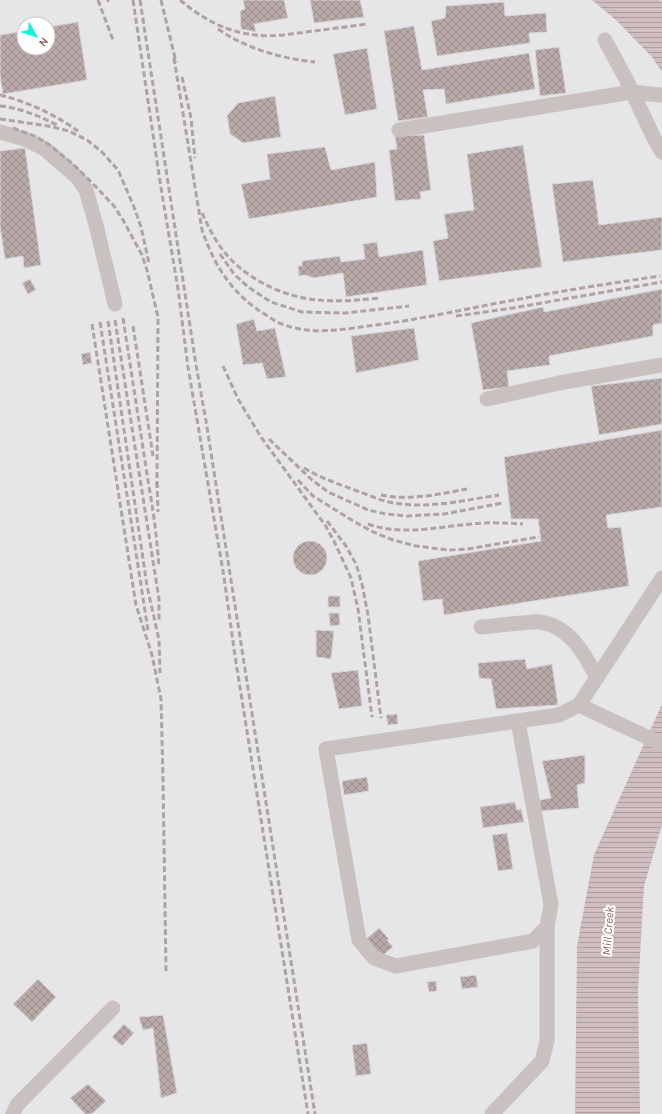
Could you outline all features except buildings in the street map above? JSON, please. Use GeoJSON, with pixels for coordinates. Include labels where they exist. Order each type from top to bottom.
{"type":"FeatureCollection","features":[{"type":"Feature","properties":{"kind":"lane"},"geometry":{"type":"LineString","coordinates":[[605,40],[662,152]]}},
{"type":"Feature","properties":{"kind":"lane"},"geometry":{"type":"LineString","coordinates":[[399,130],[632,92],[656,94]]}},
{"type":"Feature","properties":{"kind":"lane"},"geometry":{"type":"LineString","coordinates":[[0,132],[26,139],[45,149],[78,178],[86,190],[116,304]]}},
{"type":"Feature","properties":{"kind":"lane"},"geometry":{"type":"LineString","coordinates":[[487,399],[559,383],[662,365]]}},
{"type":"Feature","properties":{"kind":"lane"},"geometry":{"type":"LineString","coordinates":[[547,927],[533,941],[396,966],[374,958],[359,940],[326,749],[559,715],[579,704],[662,578]]}},
{"type":"Feature","properties":{"kind":"lane"},"geometry":{"type":"LineString","coordinates":[[480,627],[538,622],[549,624],[563,631],[581,650],[597,678]]}},
{"type":"Feature","properties":{"kind":"lane"},"geometry":{"type":"LineString","coordinates":[[579,704],[662,744]]}},
{"type":"Feature","properties":{"kind":"lane"},"geometry":{"type":"LineString","coordinates":[[492,1114],[542,1061],[548,1041],[547,927],[551,905],[518,721]]}},
{"type":"Feature","properties":{"kind":"lane"},"geometry":{"type":"LineString","coordinates":[[13,1114],[17,1105],[112,1008]]}},
{"type":"Feature","properties":{"kind":"shaded area"},"geometry":{"type":"Polygon","coordinates":[[[0,0],[662,0],[662,1114],[0,1114],[0,0]]]}},
{"type":"Feature","properties":{"kind":"water"},"geometry":{"type":"Polygon","coordinates":[[[592,0],[660,0],[662,2],[662,72],[652,57],[617,21],[592,0]]]}},
{"type":"Feature","properties":{"kind":"water","name":"Mill Creek"},"geometry":{"type":"Polygon","coordinates":[[[662,704],[662,825],[644,886],[638,991],[640,1114],[575,1114],[577,946],[594,855],[662,704]]]}},
{"type":"Feature","properties":{"kind":"railway"},"geometry":{"type":"LineString","coordinates":[[98,0],[113,40]]}},
{"type":"Feature","properties":{"kind":"railway"},"geometry":{"type":"LineString","coordinates":[[133,0],[161,188],[178,289],[188,367],[224,577],[235,656],[308,1114]]}},
{"type":"Feature","properties":{"kind":"railway"},"geometry":{"type":"LineString","coordinates":[[140,0],[196,365],[315,1114]]}},
{"type":"Feature","properties":{"kind":"railway"},"geometry":{"type":"LineString","coordinates":[[161,0],[176,62]]}},
{"type":"Feature","properties":{"kind":"railway"},"geometry":{"type":"LineString","coordinates":[[180,0],[215,24],[241,33],[254,35],[283,35],[368,24]]}},
{"type":"Feature","properties":{"kind":"railway"},"geometry":{"type":"LineString","coordinates":[[218,29],[240,42],[264,52],[315,62]]}},
{"type":"Feature","properties":{"kind":"railway"},"geometry":{"type":"LineString","coordinates":[[174,58],[202,230],[207,243],[219,268],[234,289],[254,307],[280,323],[303,330],[314,331],[347,329],[406,321],[555,293],[660,276]]}},
{"type":"Feature","properties":{"kind":"railway"},"geometry":{"type":"LineString","coordinates":[[182,77],[191,118],[195,158]]}},
{"type":"Feature","properties":{"kind":"railway"},"geometry":{"type":"LineString","coordinates":[[0,95],[21,101],[40,109],[60,119],[78,131]]}},
{"type":"Feature","properties":{"kind":"railway"},"geometry":{"type":"LineString","coordinates":[[0,106],[29,113],[57,125]]}},
{"type":"Feature","properties":{"kind":"railway"},"geometry":{"type":"LineString","coordinates":[[0,119],[48,126],[69,131],[87,140],[102,152],[118,170],[134,207],[141,227],[149,263]]}},
{"type":"Feature","properties":{"kind":"railway"},"geometry":{"type":"LineString","coordinates":[[13,128],[37,137],[51,146],[74,165],[114,206],[142,255],[158,317],[157,487]]}},
{"type":"Feature","properties":{"kind":"railway"},"geometry":{"type":"LineString","coordinates":[[202,213],[210,230],[227,255],[246,272],[268,286],[306,299],[342,301],[380,298]]}},
{"type":"Feature","properties":{"kind":"railway"},"geometry":{"type":"LineString","coordinates":[[220,254],[234,274],[248,287],[271,302],[302,312],[345,313],[409,306]]}},
{"type":"Feature","properties":{"kind":"railway"},"geometry":{"type":"LineString","coordinates":[[456,316],[513,308],[662,282]]}},
{"type":"Feature","properties":{"kind":"railway"},"geometry":{"type":"LineString","coordinates":[[123,318],[154,517],[159,567]]}},
{"type":"Feature","properties":{"kind":"railway"},"geometry":{"type":"LineString","coordinates":[[115,320],[159,599],[159,622]]}},
{"type":"Feature","properties":{"kind":"railway"},"geometry":{"type":"LineString","coordinates":[[108,321],[147,586],[159,640],[160,673]]}},
{"type":"Feature","properties":{"kind":"railway"},"geometry":{"type":"LineString","coordinates":[[100,322],[148,630]]}},
{"type":"Feature","properties":{"kind":"railway"},"geometry":{"type":"LineString","coordinates":[[92,324],[136,605],[152,655],[161,699],[166,971]]}},
{"type":"Feature","properties":{"kind":"railway"},"geometry":{"type":"LineString","coordinates":[[133,326],[153,456]]}},
{"type":"Feature","properties":{"kind":"railway"},"geometry":{"type":"LineString","coordinates":[[223,366],[238,399],[261,437],[325,525],[351,578],[358,609],[372,717]]}},
{"type":"Feature","properties":{"kind":"railway"},"geometry":{"type":"LineString","coordinates":[[269,439],[312,480],[328,492],[368,510],[386,514],[407,516],[444,514],[503,503]]}},
{"type":"Feature","properties":{"kind":"railway"},"geometry":{"type":"LineString","coordinates":[[304,468],[333,482],[378,499],[408,505],[434,504],[499,495]]}},
{"type":"Feature","properties":{"kind":"railway"},"geometry":{"type":"LineString","coordinates":[[298,480],[313,496],[371,531],[393,540],[416,546],[448,550],[468,549],[539,537]]}},
{"type":"Feature","properties":{"kind":"railway"},"geometry":{"type":"LineString","coordinates":[[157,482],[158,512]]}},
{"type":"Feature","properties":{"kind":"railway"},"geometry":{"type":"LineString","coordinates":[[381,495],[391,497],[413,497],[435,495],[467,489]]}},
{"type":"Feature","properties":{"kind":"railway"},"geometry":{"type":"LineString","coordinates":[[327,521],[346,546],[356,564],[362,584],[368,615],[381,718]]}},
{"type":"Feature","properties":{"kind":"railway"},"geometry":{"type":"LineString","coordinates":[[368,524],[381,528],[407,530],[484,523],[523,524]]}}]}
